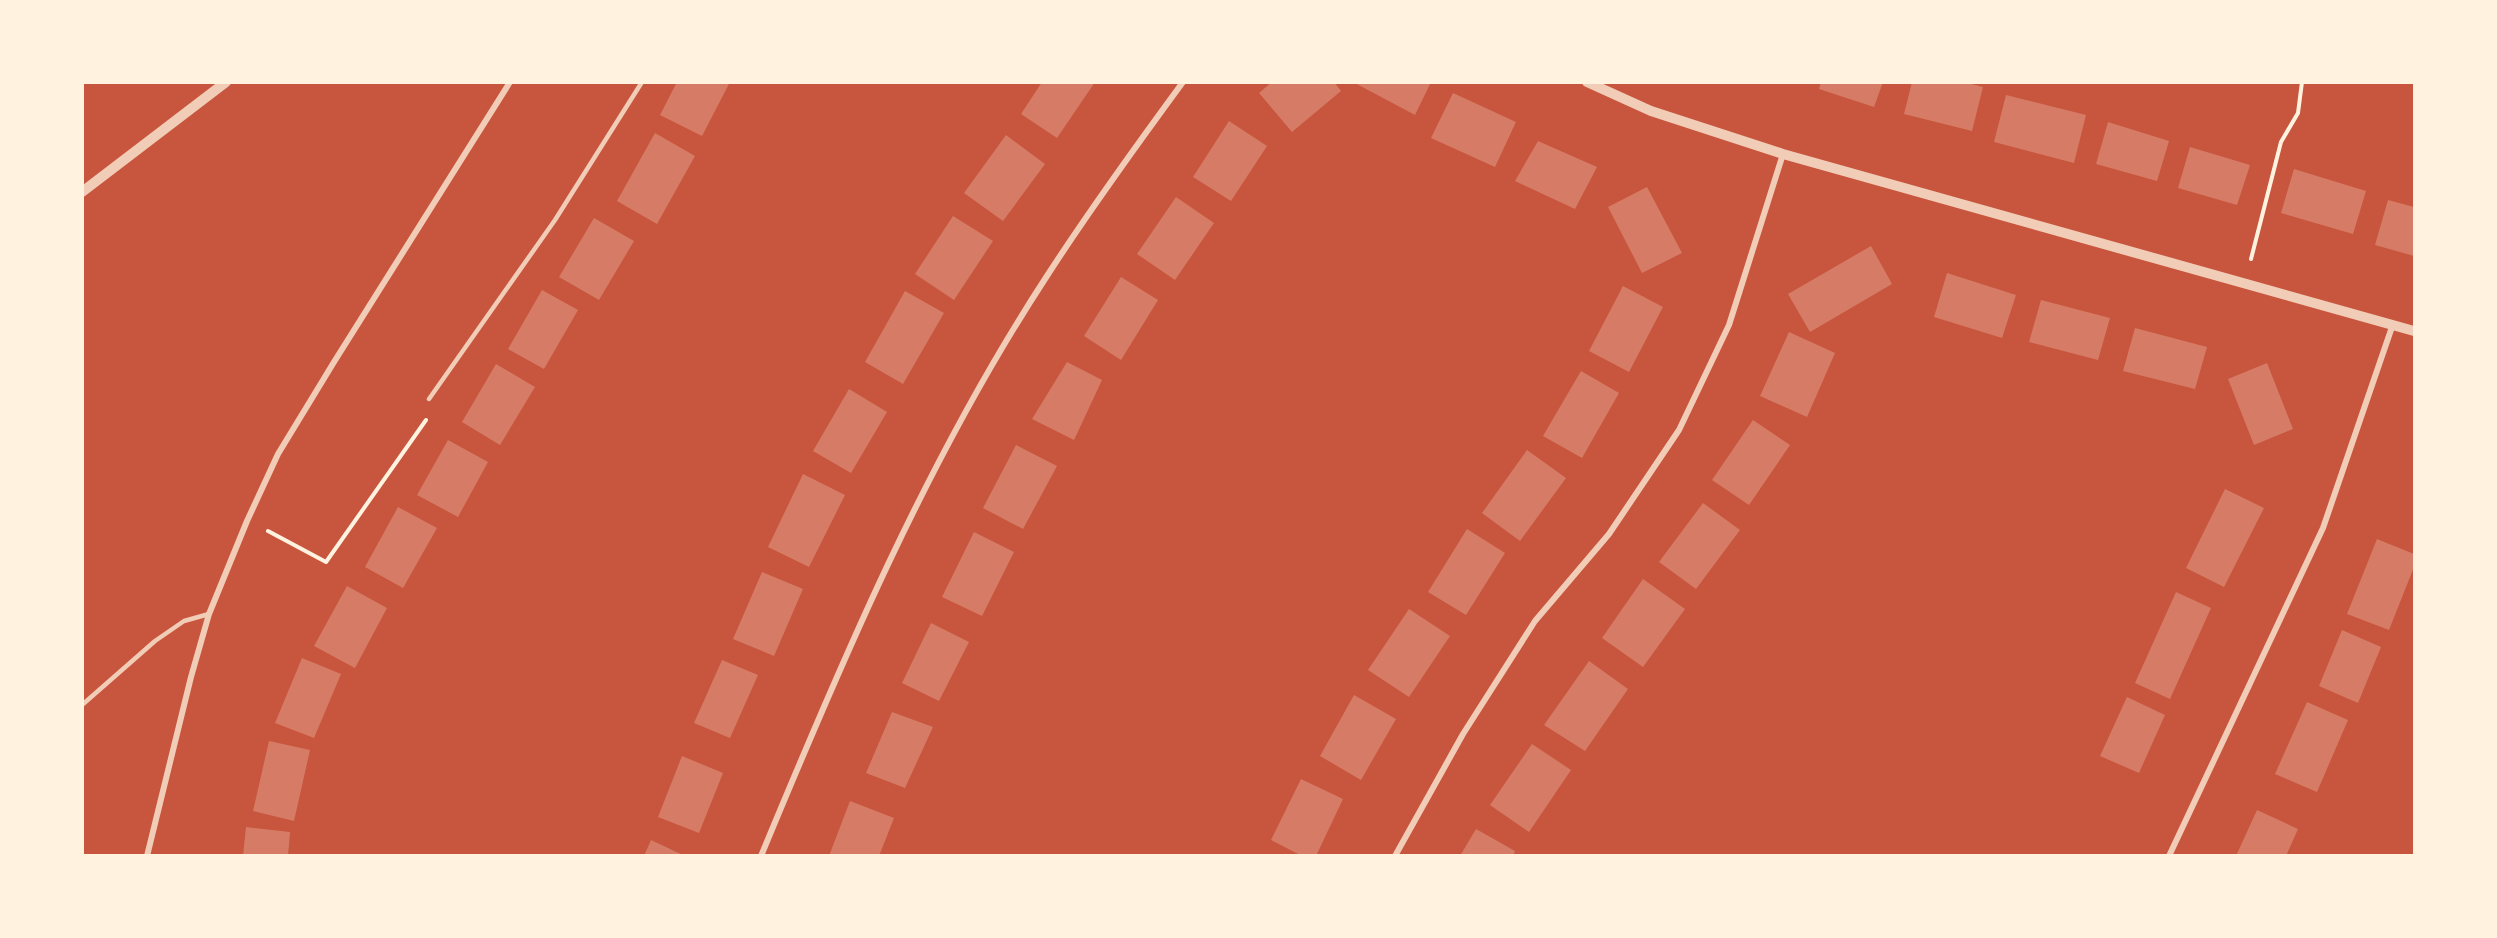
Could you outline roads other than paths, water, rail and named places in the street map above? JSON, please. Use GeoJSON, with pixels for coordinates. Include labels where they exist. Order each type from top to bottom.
{"type":"FeatureCollection","features":[{"type":"Feature","properties":{"kind":"street"},"geometry":{"type":"LineString","coordinates":[[82,192],[226,82]]}},
{"type":"Feature","properties":{"kind":"street"},"geometry":{"type":"LineString","coordinates":[[147,855],[209,614],[247,520],[278,454],[510,82]]}},
{"type":"Feature","properties":{"kind":"street"},"geometry":{"type":"LineString","coordinates":[[761,855],[833,681],[894,551],[981,385],[1044,279],[1184,82]]}},
{"type":"Feature","properties":{"kind":"street"},"geometry":{"type":"LineString","coordinates":[[1587,82],[1651,111],[1783,154],[2415,331]]}},
{"type":"Feature","properties":{"kind":"street"},"geometry":{"type":"LineString","coordinates":[[1395,855],[1463,734],[1535,621],[1609,534],[1679,430],[1729,325],[1783,154]]}},
{"type":"Feature","properties":{"kind":"street"},"geometry":{"type":"LineString","coordinates":[[2169,855],[2323,528],[2393,324]]}},
{"type":"Feature","properties":{"kind":"lane"},"geometry":{"type":"LineString","coordinates":[[429,399],[555,220],[642,82]]}},
{"type":"Feature","properties":{"kind":"lane"},"geometry":{"type":"LineString","coordinates":[[82,705],[174,627],[184,621],[209,614]]}}]}
